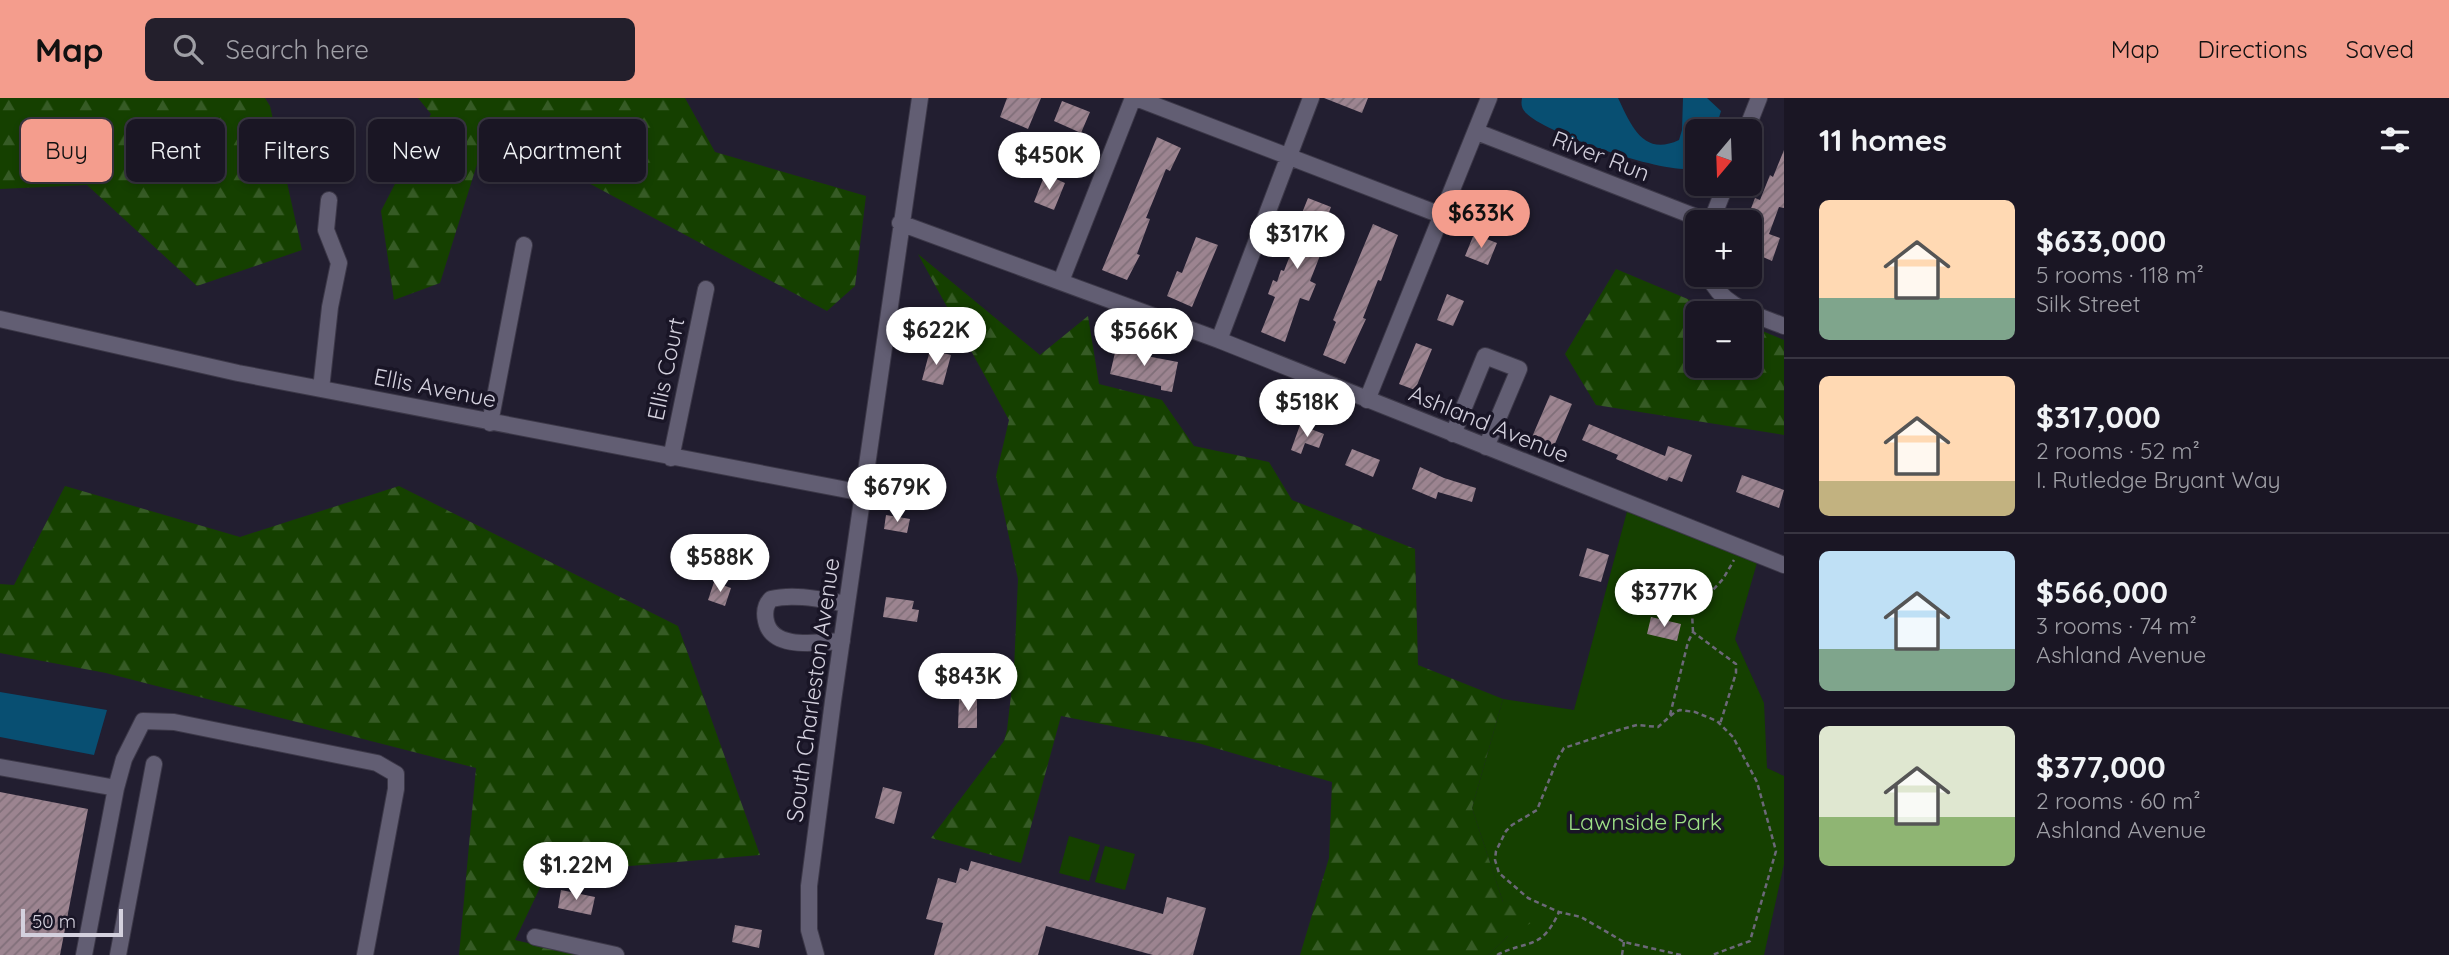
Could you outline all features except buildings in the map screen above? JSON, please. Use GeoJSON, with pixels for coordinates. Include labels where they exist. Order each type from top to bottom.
{"type":"FeatureCollection","features":[{"type":"Feature","properties":{"kind":"street","name":"South Charleston Avenue"},"geometry":{"type":"LineString","coordinates":[[816,955],[809,930],[809,886],[920,98]]}},
{"type":"Feature","properties":{"kind":"street"},"geometry":{"type":"LineString","coordinates":[[1061,281],[1135,98],[1441,215]]}},
{"type":"Feature","properties":{"kind":"street"},"geometry":{"type":"LineString","coordinates":[[1219,341],[1311,98]]}},
{"type":"Feature","properties":{"kind":"street"},"geometry":{"type":"LineString","coordinates":[[1367,400],[1489,98]]}},
{"type":"Feature","properties":{"kind":"street"},"geometry":{"type":"LineString","coordinates":[[1751,119],[1759,98]]}},
{"type":"Feature","properties":{"kind":"street","name":"River Run"},"geometry":{"type":"LineString","coordinates":[[1477,132],[1685,212]]}},
{"type":"Feature","properties":{"kind":"street"},"geometry":{"type":"LineString","coordinates":[[321,389],[330,307],[339,263],[326,230],[329,200]]}},
{"type":"Feature","properties":{"kind":"street","name":"Ashland Avenue"},"geometry":{"type":"LineString","coordinates":[[901,223],[1219,341],[1784,565]]}},
{"type":"Feature","properties":{"kind":"street"},"geometry":{"type":"LineString","coordinates":[[490,422],[524,245]]}},
{"type":"Feature","properties":{"kind":"street"},"geometry":{"type":"LineString","coordinates":[[1714,287],[1724,300],[1784,326]]}},
{"type":"Feature","properties":{"kind":"street","name":"Ellis Court"},"geometry":{"type":"LineString","coordinates":[[671,458],[706,289]]}},
{"type":"Feature","properties":{"kind":"street","name":"Ellis Avenue"},"geometry":{"type":"LineString","coordinates":[[0,320],[321,389],[863,494]]}},
{"type":"Feature","properties":{"kind":"street"},"geometry":{"type":"LineString","coordinates":[[1453,434],[1485,356],[1519,369],[1486,447]]}},
{"type":"Feature","properties":{"kind":"street"},"geometry":{"type":"LineString","coordinates":[[842,641],[791,642],[780,639],[772,634],[766,622],[765,610],[771,600],[779,597],[803,597],[847,604]]}},
{"type":"Feature","properties":{"kind":"street"},"geometry":{"type":"LineString","coordinates":[[84,955],[116,788],[124,759],[143,721],[174,722],[377,763],[396,774],[396,789],[365,955]]}},
{"type":"Feature","properties":{"kind":"street"},"geometry":{"type":"LineString","coordinates":[[118,955],[154,764]]}},
{"type":"Feature","properties":{"kind":"street"},"geometry":{"type":"LineString","coordinates":[[0,767],[116,788]]}},
{"type":"Feature","properties":{"kind":"street"},"geometry":{"type":"LineString","coordinates":[[535,937],[616,955]]}},
{"type":"Feature","properties":{"kind":"path"},"geometry":{"type":"LineString","coordinates":[[1670,716],[1688,642],[1693,632],[1692,612],[1726,575],[1739,547]]}},
{"type":"Feature","properties":{"kind":"path"},"geometry":{"type":"LineString","coordinates":[[1693,632],[1736,663],[1735,677],[1720,724]]}},
{"type":"Feature","properties":{"kind":"path"},"geometry":{"type":"LineString","coordinates":[[1681,955],[1624,942],[1581,917],[1559,912],[1528,898],[1499,873],[1495,860],[1496,851],[1511,825],[1537,810],[1564,748],[1637,725],[1658,727],[1675,712],[1688,710],[1720,724],[1733,737],[1757,782],[1776,851],[1751,941],[1712,955]]}},
{"type":"Feature","properties":{"kind":"path"},"geometry":{"type":"LineString","coordinates":[[1497,955],[1538,941],[1549,931],[1559,912]]}},
{"type":"Feature","properties":{"kind":"path"},"geometry":{"type":"LineString","coordinates":[[1622,955],[1624,942]]}},
{"type":"Feature","properties":{"kind":"green space"},"geometry":{"type":"Polygon","coordinates":[[[0,98],[265,98],[273,119],[239,119],[239,182],[287,182],[302,250],[197,286],[87,185],[0,189],[0,98]]]}},
{"type":"Feature","properties":{"kind":"green space"},"geometry":{"type":"Polygon","coordinates":[[[418,98],[685,98],[715,152],[866,196],[855,286],[827,311],[587,182],[646,182],[646,119],[479,119],[479,158],[440,283],[394,300],[381,211],[396,182],[465,182],[465,119],[428,119],[431,114],[418,98]]]}},
{"type":"Feature","properties":{"kind":"green space"},"geometry":{"type":"Polygon","coordinates":[[[918,254],[1040,355],[1088,316],[1099,384],[1162,400],[1194,446],[1269,462],[1292,500],[1415,549],[1418,665],[1503,699],[1472,808],[1503,902],[1540,918],[1508,936],[1488,955],[1300,955],[1329,858],[1332,782],[1198,743],[1061,716],[1021,863],[931,838],[1004,741],[1014,669],[1018,579],[996,476],[1009,420],[918,254]]]}},
{"type":"Feature","properties":{"kind":"green space"},"geometry":{"type":"Polygon","coordinates":[[[1616,269],[1692,301],[1685,301],[1685,378],[1762,378],[1762,331],[1784,340],[1784,435],[1596,405],[1565,354],[1616,269]]]}},
{"type":"Feature","properties":{"kind":"green space"},"geometry":{"type":"Polygon","coordinates":[[[65,486],[240,537],[399,486],[678,626],[760,855],[547,873],[515,940],[578,955],[459,955],[476,768],[106,673],[0,653],[0,584],[14,585],[65,486]]]}},
{"type":"Feature","properties":{"kind":"green space","name":"Lawnside Park"},"geometry":{"type":"Polygon","coordinates":[[[1629,504],[1759,556],[1735,639],[1764,703],[1767,768],[1784,776],[1784,864],[1764,955],[1488,955],[1508,936],[1503,902],[1472,808],[1503,699],[1574,710],[1629,504]]]}},
{"type":"Feature","properties":{"kind":"green space"},"geometry":{"type":"Polygon","coordinates":[[[1069,836],[1100,845],[1089,881],[1059,873],[1069,836]]]}},
{"type":"Feature","properties":{"kind":"green space"},"geometry":{"type":"Polygon","coordinates":[[[1105,846],[1135,854],[1125,890],[1095,882],[1105,846]]]}},
{"type":"Feature","properties":{"kind":"water"},"geometry":{"type":"Polygon","coordinates":[[[1522,98],[1618,98],[1640,136],[1656,144],[1679,140],[1683,98],[1707,98],[1721,111],[1719,119],[1685,119],[1683,169],[1637,160],[1582,142],[1538,122],[1526,113],[1522,98]]]}},
{"type":"Feature","properties":{"kind":"water"},"geometry":{"type":"Polygon","coordinates":[[[0,692],[107,710],[94,755],[0,737],[0,692]]]}}]}
